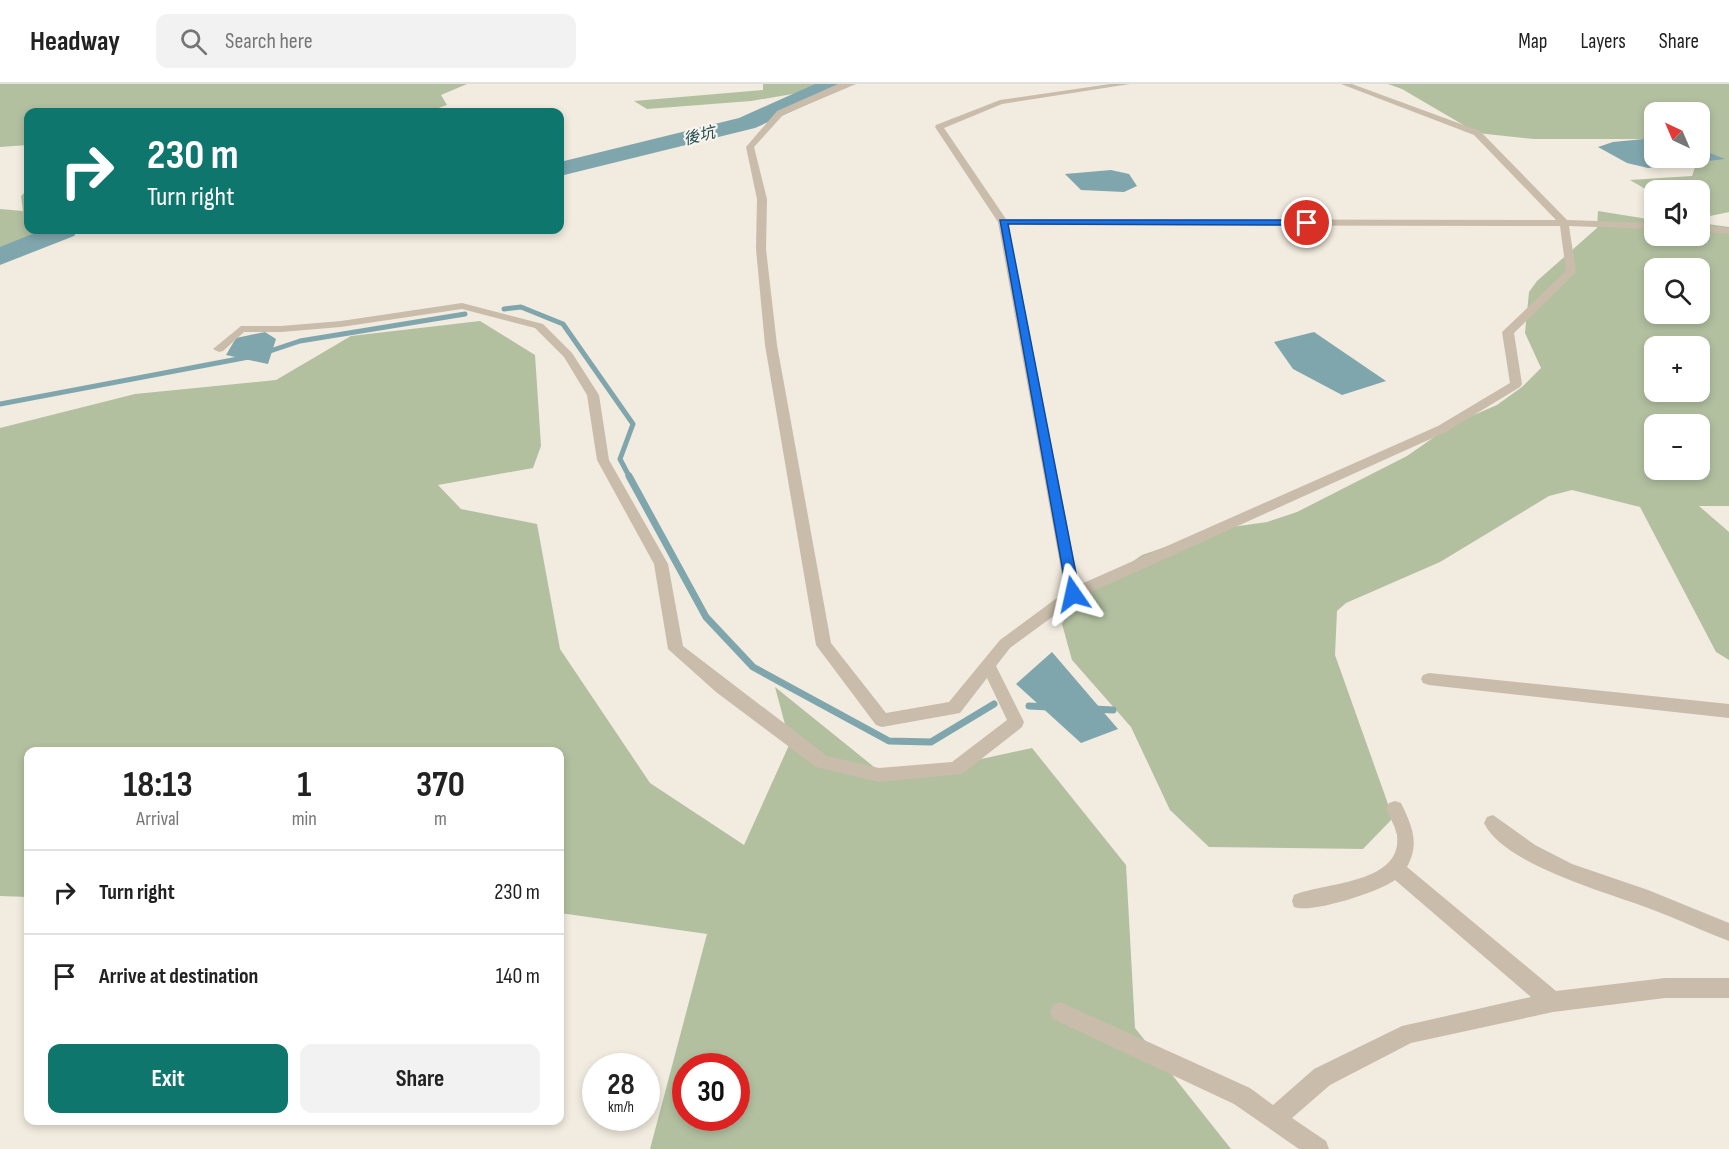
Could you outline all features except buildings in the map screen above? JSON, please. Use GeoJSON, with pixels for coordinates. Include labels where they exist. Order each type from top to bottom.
{"type":"FeatureCollection","features":[{"type":"Feature","properties":{"kind":"street"},"geometry":{"type":"LineString","coordinates":[[852,84],[842,85],[780,113],[750,147],[762,199],[761,249],[771,345],[824,645],[882,720],[954,708],[1005,644],[1073,594],[1442,429],[1516,384],[1508,332],[1571,272],[1564,223],[1477,133],[1345,84]]}},
{"type":"Feature","properties":{"kind":"street"},"geometry":{"type":"LineString","coordinates":[[1073,594],[1003,222],[939,128],[1000,102],[1126,84]]}},
{"type":"Feature","properties":{"kind":"street"},"geometry":{"type":"LineString","coordinates":[[1003,222],[1564,223],[1644,226]]}},
{"type":"Feature","properties":{"kind":"street"},"geometry":{"type":"LineString","coordinates":[[1710,229],[1729,231]]}},
{"type":"Feature","properties":{"kind":"street"},"geometry":{"type":"LineString","coordinates":[[219,349],[241,329],[281,329],[341,324],[462,306],[539,326],[567,355],[592,395],[603,460],[661,564],[676,649],[722,687],[822,762],[879,775],[956,769],[1016,722],[988,665]]}},
{"type":"Feature","properties":{"kind":"street"},"geometry":{"type":"LineString","coordinates":[[1429,679],[1729,711]]}},
{"type":"Feature","properties":{"kind":"street"},"geometry":{"type":"LineString","coordinates":[[1301,901],[1364,886],[1397,870],[1401,865],[1407,845],[1405,825],[1395,809]]}},
{"type":"Feature","properties":{"kind":"street"},"geometry":{"type":"LineString","coordinates":[[1493,823],[1513,842],[1563,872],[1650,900],[1729,932]]}},
{"type":"Feature","properties":{"kind":"street"},"geometry":{"type":"LineString","coordinates":[[1397,870],[1553,1002]]}},
{"type":"Feature","properties":{"kind":"street"},"geometry":{"type":"LineString","coordinates":[[1276,1117],[1322,1077],[1408,1034],[1553,1002],[1665,988],[1729,988]]}},
{"type":"Feature","properties":{"kind":"street"},"geometry":{"type":"LineString","coordinates":[[1060,1012],[1125,1044],[1242,1096],[1276,1117],[1318,1149]]}},
{"type":"Feature","properties":{"kind":"green space"},"geometry":{"type":"Polygon","coordinates":[[[0,84],[467,84],[441,95],[447,105],[438,108],[24,108],[24,145],[0,147],[0,84]]]}},
{"type":"Feature","properties":{"kind":"green space"},"geometry":{"type":"Polygon","coordinates":[[[763,84],[851,84],[751,101],[647,109],[634,101],[763,90],[763,84]]]}},
{"type":"Feature","properties":{"kind":"green space"},"geometry":{"type":"Polygon","coordinates":[[[1388,84],[1729,84],[1729,212],[1710,216],[1710,180],[1644,180],[1644,188],[1630,180],[1692,176],[1695,168],[1710,168],[1710,102],[1644,102],[1644,139],[1534,139],[1477,133],[1402,89],[1388,84]]]}},
{"type":"Feature","properties":{"kind":"green space"},"geometry":{"type":"Polygon","coordinates":[[[24,193],[24,234],[53,234],[28,248],[0,254],[0,209],[23,211],[21,196],[24,193]]]}},
{"type":"Feature","properties":{"kind":"green space"},"geometry":{"type":"Polygon","coordinates":[[[1598,211],[1644,218],[1644,246],[1710,246],[1710,224],[1729,227],[1729,506],[1699,506],[1729,532],[1729,660],[1716,652],[1640,507],[1572,490],[1549,496],[1440,562],[1346,603],[1337,611],[1335,655],[1393,818],[1363,849],[1209,847],[1170,810],[1131,727],[1072,660],[1062,624],[1077,600],[1142,555],[1218,529],[1267,522],[1297,512],[1407,456],[1453,424],[1497,405],[1522,387],[1541,368],[1525,333],[1529,292],[1537,281],[1597,228],[1598,211]]]}},
{"type":"Feature","properties":{"kind":"green space"},"geometry":{"type":"Polygon","coordinates":[[[480,321],[535,355],[541,446],[533,468],[438,485],[461,509],[537,524],[560,649],[650,783],[744,845],[790,743],[775,687],[889,779],[1032,748],[1126,865],[1135,1028],[1231,1149],[650,1149],[655,1131],[660,1131],[660,1111],[672,1066],[672,1131],[750,1131],[750,1053],[675,1053],[707,934],[564,914],[564,747],[24,747],[24,897],[0,896],[0,428],[135,394],[276,380],[351,336],[480,321]]]}},
{"type":"Feature","properties":{"kind":"water"},"geometry":{"type":"Polygon","coordinates":[[[1644,139],[1644,167],[1627,163],[1598,147],[1613,142],[1644,139]]]}},
{"type":"Feature","properties":{"kind":"water"},"geometry":{"type":"Polygon","coordinates":[[[1710,153],[1725,159],[1710,161],[1710,153]]]}},
{"type":"Feature","properties":{"kind":"water"},"geometry":{"type":"Polygon","coordinates":[[[1111,170],[1129,174],[1137,186],[1124,192],[1081,190],[1065,174],[1111,170]]]}},
{"type":"Feature","properties":{"kind":"water"},"geometry":{"type":"Polygon","coordinates":[[[265,332],[276,339],[268,364],[226,355],[236,338],[265,332]]]}},
{"type":"Feature","properties":{"kind":"water"},"geometry":{"type":"Polygon","coordinates":[[[1314,332],[1386,381],[1342,395],[1293,369],[1274,342],[1314,332]]]}},
{"type":"Feature","properties":{"kind":"water"},"geometry":{"type":"Polygon","coordinates":[[[1052,652],[1118,729],[1081,743],[1016,684],[1052,652]]]}},
{"type":"Feature","properties":{"kind":"waterway","name":"後坑"},"geometry":{"type":"LineString","coordinates":[[564,168],[747,123],[833,84]]}},
{"type":"Feature","properties":{"kind":"waterway","name":"後坑"},"geometry":{"type":"LineString","coordinates":[[0,257],[55,234]]}},
{"type":"Feature","properties":{"kind":"waterway"},"geometry":{"type":"LineString","coordinates":[[504,309],[521,307],[563,324],[633,424],[620,459],[630,478]]}},
{"type":"Feature","properties":{"kind":"waterway"},"geometry":{"type":"LineString","coordinates":[[264,353],[300,341],[465,314]]}},
{"type":"Feature","properties":{"kind":"waterway"},"geometry":{"type":"LineString","coordinates":[[0,404],[254,356]]}},
{"type":"Feature","properties":{"kind":"waterway"},"geometry":{"type":"LineString","coordinates":[[629,476],[706,617],[753,667],[889,741],[931,742],[994,704]]}},
{"type":"Feature","properties":{"kind":"waterway"},"geometry":{"type":"LineString","coordinates":[[1029,706],[1050,707]]}},
{"type":"Feature","properties":{"kind":"waterway"},"geometry":{"type":"LineString","coordinates":[[1094,709],[1113,710]]}},
{"type":"Feature","properties":{"kind":"route"},"geometry":{"type":"LineString","coordinates":[[1073,594],[1003,222],[1307,223]]}}]}
